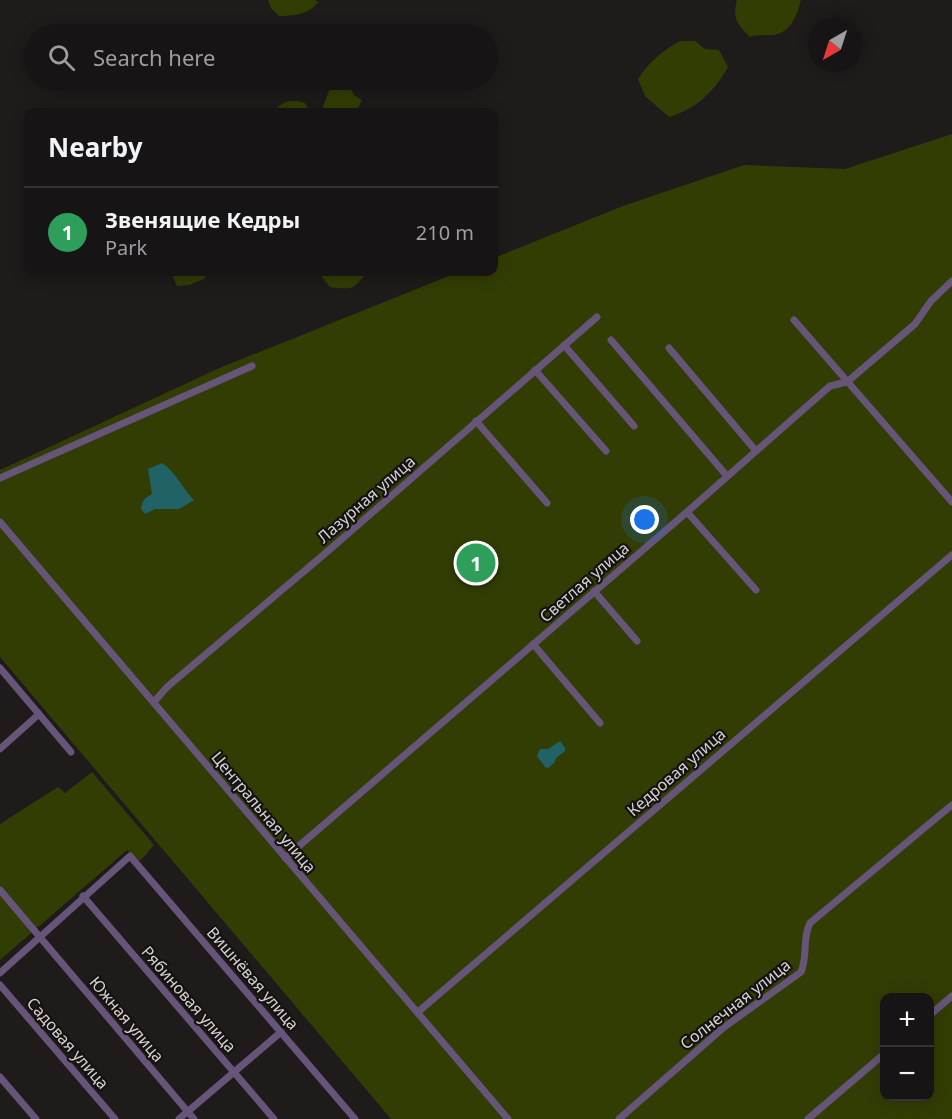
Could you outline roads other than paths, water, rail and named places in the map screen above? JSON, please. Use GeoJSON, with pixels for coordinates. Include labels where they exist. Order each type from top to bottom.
{"type":"FeatureCollection","features":[{"type":"Feature","properties":{"kind":"street","name":"Светлая улица"},"geometry":{"type":"LineString","coordinates":[[285,858],[830,386],[847,382],[915,324],[931,301],[952,281]]}},
{"type":"Feature","properties":{"kind":"street","name":"Лазурная улица"},"geometry":{"type":"LineString","coordinates":[[154,702],[167,687],[328,551],[597,317]]}},
{"type":"Feature","properties":{"kind":"street"},"geometry":{"type":"LineString","coordinates":[[794,320],[952,502]]}},
{"type":"Feature","properties":{"kind":"street"},"geometry":{"type":"LineString","coordinates":[[611,340],[727,476]]}},
{"type":"Feature","properties":{"kind":"street"},"geometry":{"type":"LineString","coordinates":[[564,345],[634,426]]}},
{"type":"Feature","properties":{"kind":"street"},"geometry":{"type":"LineString","coordinates":[[669,348],[756,451]]}},
{"type":"Feature","properties":{"kind":"street"},"geometry":{"type":"LineString","coordinates":[[0,478],[252,366]]}},
{"type":"Feature","properties":{"kind":"street"},"geometry":{"type":"LineString","coordinates":[[536,370],[606,451]]}},
{"type":"Feature","properties":{"kind":"street"},"geometry":{"type":"LineString","coordinates":[[476,421],[547,503]]}},
{"type":"Feature","properties":{"kind":"street"},"geometry":{"type":"LineString","coordinates":[[687,512],[756,590]]}},
{"type":"Feature","properties":{"kind":"street","name":"Центральная улица"},"geometry":{"type":"LineString","coordinates":[[0,522],[508,1119]]}},
{"type":"Feature","properties":{"kind":"street","name":"Кедровая улица"},"geometry":{"type":"LineString","coordinates":[[418,1012],[952,555]]}},
{"type":"Feature","properties":{"kind":"street"},"geometry":{"type":"LineString","coordinates":[[594,591],[637,641]]}},
{"type":"Feature","properties":{"kind":"street"},"geometry":{"type":"LineString","coordinates":[[532,644],[600,723]]}},
{"type":"Feature","properties":{"kind":"street"},"geometry":{"type":"LineString","coordinates":[[0,668],[71,752]]}},
{"type":"Feature","properties":{"kind":"street"},"geometry":{"type":"LineString","coordinates":[[0,749],[39,714]]}},
{"type":"Feature","properties":{"kind":"street","name":"Солнечная улица"},"geometry":{"type":"LineString","coordinates":[[619,1119],[723,1028],[801,972],[804,965],[806,930],[810,923],[952,805]]}},
{"type":"Feature","properties":{"kind":"street","name":"Вишнёвая улица"},"geometry":{"type":"LineString","coordinates":[[83,896],[130,856],[354,1119]]}},
{"type":"Feature","properties":{"kind":"street","name":"Южная улица"},"geometry":{"type":"LineString","coordinates":[[0,890],[194,1119]]}},
{"type":"Feature","properties":{"kind":"street"},"geometry":{"type":"LineString","coordinates":[[0,973],[83,896]]}},
{"type":"Feature","properties":{"kind":"street","name":"Рябиновая улица"},"geometry":{"type":"LineString","coordinates":[[83,896],[274,1119]]}},
{"type":"Feature","properties":{"kind":"street","name":"Садовая улица"},"geometry":{"type":"LineString","coordinates":[[0,985],[115,1119]]}},
{"type":"Feature","properties":{"kind":"street"},"geometry":{"type":"LineString","coordinates":[[934,1012],[952,996]]}},
{"type":"Feature","properties":{"kind":"street"},"geometry":{"type":"LineString","coordinates":[[179,1119],[281,1032]]}},
{"type":"Feature","properties":{"kind":"street"},"geometry":{"type":"LineString","coordinates":[[808,1119],[880,1058]]}},
{"type":"Feature","properties":{"kind":"street"},"geometry":{"type":"LineString","coordinates":[[0,1077],[36,1119]]}},
{"type":"Feature","properties":{"kind":"water"},"geometry":{"type":"Polygon","coordinates":[[[162,463],[194,500],[179,509],[155,509],[145,514],[141,509],[142,503],[152,494],[148,469],[162,463]]]}},
{"type":"Feature","properties":{"kind":"water"},"geometry":{"type":"Polygon","coordinates":[[[560,741],[565,751],[548,768],[545,767],[537,756],[540,749],[548,749],[560,741]]]}},
{"type":"Feature","properties":{"kind":"place","name":"Звенящие Кедры"},"geometry":{"type":"Point","coordinates":[476,563]}}]}
